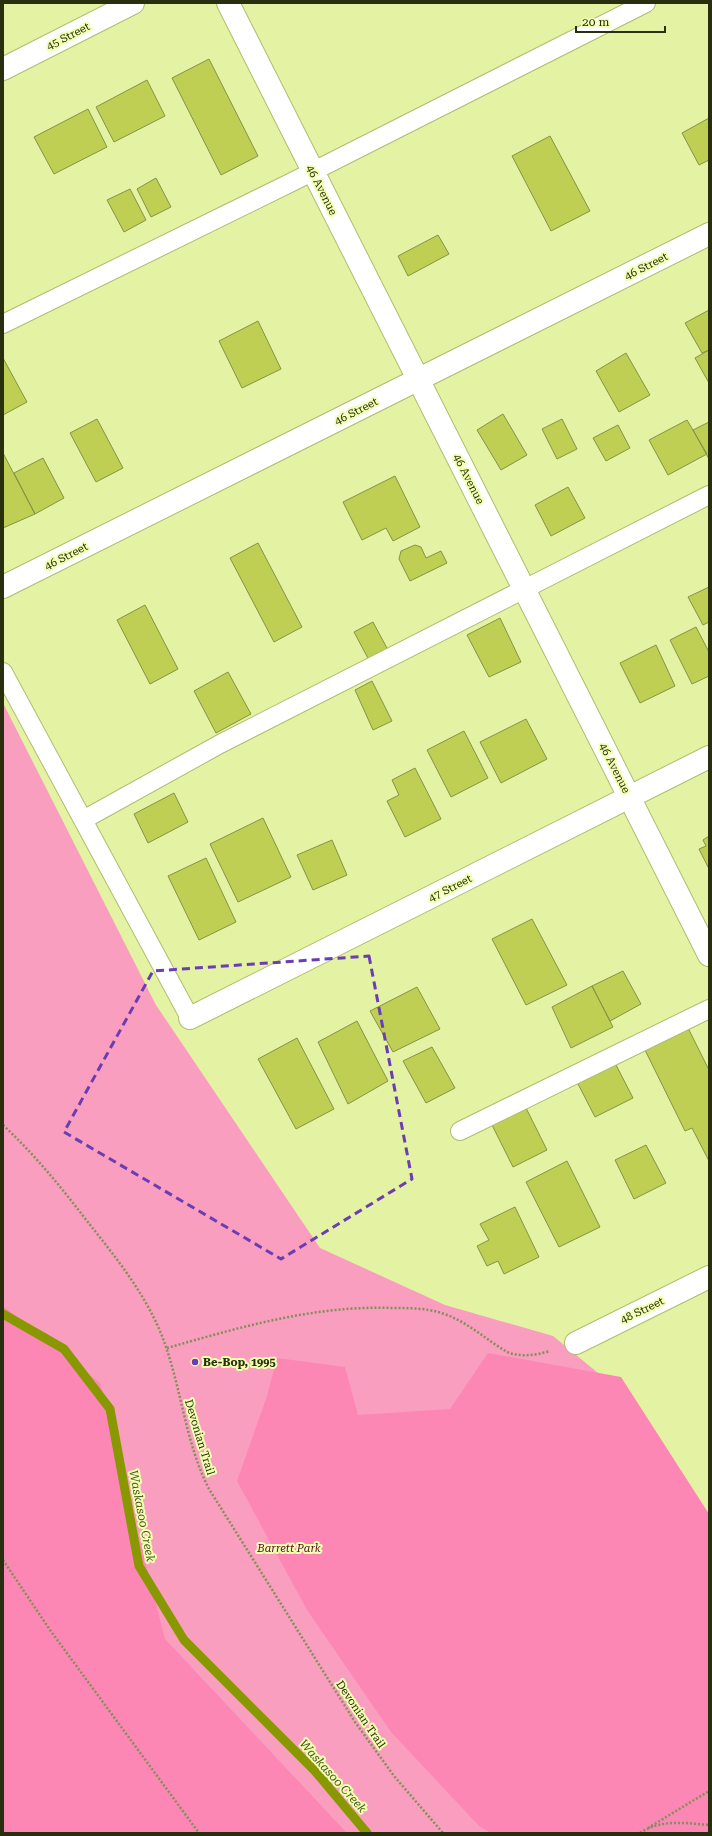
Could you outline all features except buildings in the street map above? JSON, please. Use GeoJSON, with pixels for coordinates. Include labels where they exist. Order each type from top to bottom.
{"type":"FeatureCollection","features":[{"type":"Feature","properties":{"kind":"street","name":"45 Street"},"geometry":{"type":"LineString","coordinates":[[3,69],[133,3]]}},
{"type":"Feature","properties":{"kind":"street","name":"46 Avenue"},"geometry":{"type":"LineString","coordinates":[[228,3],[312,172],[419,380],[709,954]]}},
{"type":"Feature","properties":{"kind":"street","name":"46 Street"},"geometry":{"type":"LineString","coordinates":[[3,587],[709,234]]}},
{"type":"Feature","properties":{"kind":"street","name":"47 Street"},"geometry":{"type":"LineString","coordinates":[[190,1018],[709,757]]}},
{"type":"Feature","properties":{"kind":"street","name":"48 Street"},"geometry":{"type":"LineString","coordinates":[[576,1343],[709,1277]]}},
{"type":"Feature","properties":{"kind":"lane"},"geometry":{"type":"LineString","coordinates":[[3,324],[312,172],[646,3]]}},
{"type":"Feature","properties":{"kind":"lane"},"geometry":{"type":"LineString","coordinates":[[83,820],[228,740],[709,495]]}},
{"type":"Feature","properties":{"kind":"lane"},"geometry":{"type":"LineString","coordinates":[[3,672],[190,1018]]}},
{"type":"Feature","properties":{"kind":"lane"},"geometry":{"type":"LineString","coordinates":[[460,1131],[709,1009]]}},
{"type":"Feature","properties":{"kind":"path","name":"Devonian Trail"},"geometry":{"type":"LineString","coordinates":[[3,1125],[36,1157],[108,1247],[142,1298],[167,1348],[197,1458],[209,1489],[356,1722],[394,1776],[444,1833]]}},
{"type":"Feature","properties":{"kind":"path"},"geometry":{"type":"LineString","coordinates":[[167,1348],[273,1320],[323,1311],[372,1307],[422,1308],[437,1312],[449,1316],[465,1325],[509,1353],[520,1356],[542,1353],[576,1343]]}},
{"type":"Feature","properties":{"kind":"path"},"geometry":{"type":"LineString","coordinates":[[3,1560],[50,1630],[199,1833]]}},
{"type":"Feature","properties":{"kind":"path"},"geometry":{"type":"LineString","coordinates":[[640,1833],[709,1791]]}},
{"type":"Feature","properties":{"kind":"path"},"geometry":{"type":"LineString","coordinates":[[648,1828],[669,1823],[709,1825]]}},
{"type":"Feature","properties":{"kind":"highlighted area"},"geometry":{"type":"Polygon","coordinates":[[[369,956],[412,1179],[281,1259],[64,1132],[153,971],[369,956]]]}},
{"type":"Feature","properties":{"kind":"green space","name":"Barrett Park"},"geometry":{"type":"Polygon","coordinates":[[[3,703],[156,1005],[320,1248],[445,1305],[553,1336],[609,1382],[709,1833],[3,1833],[3,703]]]}},
{"type":"Feature","properties":{"kind":"green space"},"geometry":{"type":"Polygon","coordinates":[[[3,1306],[100,1383],[165,1639],[347,1833],[3,1833],[3,1306]]]}},
{"type":"Feature","properties":{"kind":"green space"},"geometry":{"type":"Polygon","coordinates":[[[488,1353],[621,1377],[709,1514],[709,1833],[491,1833],[479,1826],[391,1732],[307,1610],[237,1481],[267,1396],[277,1358],[345,1367],[358,1415],[450,1409],[488,1353]]]}},
{"type":"Feature","properties":{"kind":"waterway","name":"Waskasoo Creek"},"geometry":{"type":"LineString","coordinates":[[3,1314],[64,1349],[110,1409],[139,1566],[184,1640],[315,1771],[367,1833]]}},
{"type":"Feature","properties":{"kind":"place","name":"Be-Bop, 1995"},"geometry":{"type":"Point","coordinates":[195,1362]}}]}
